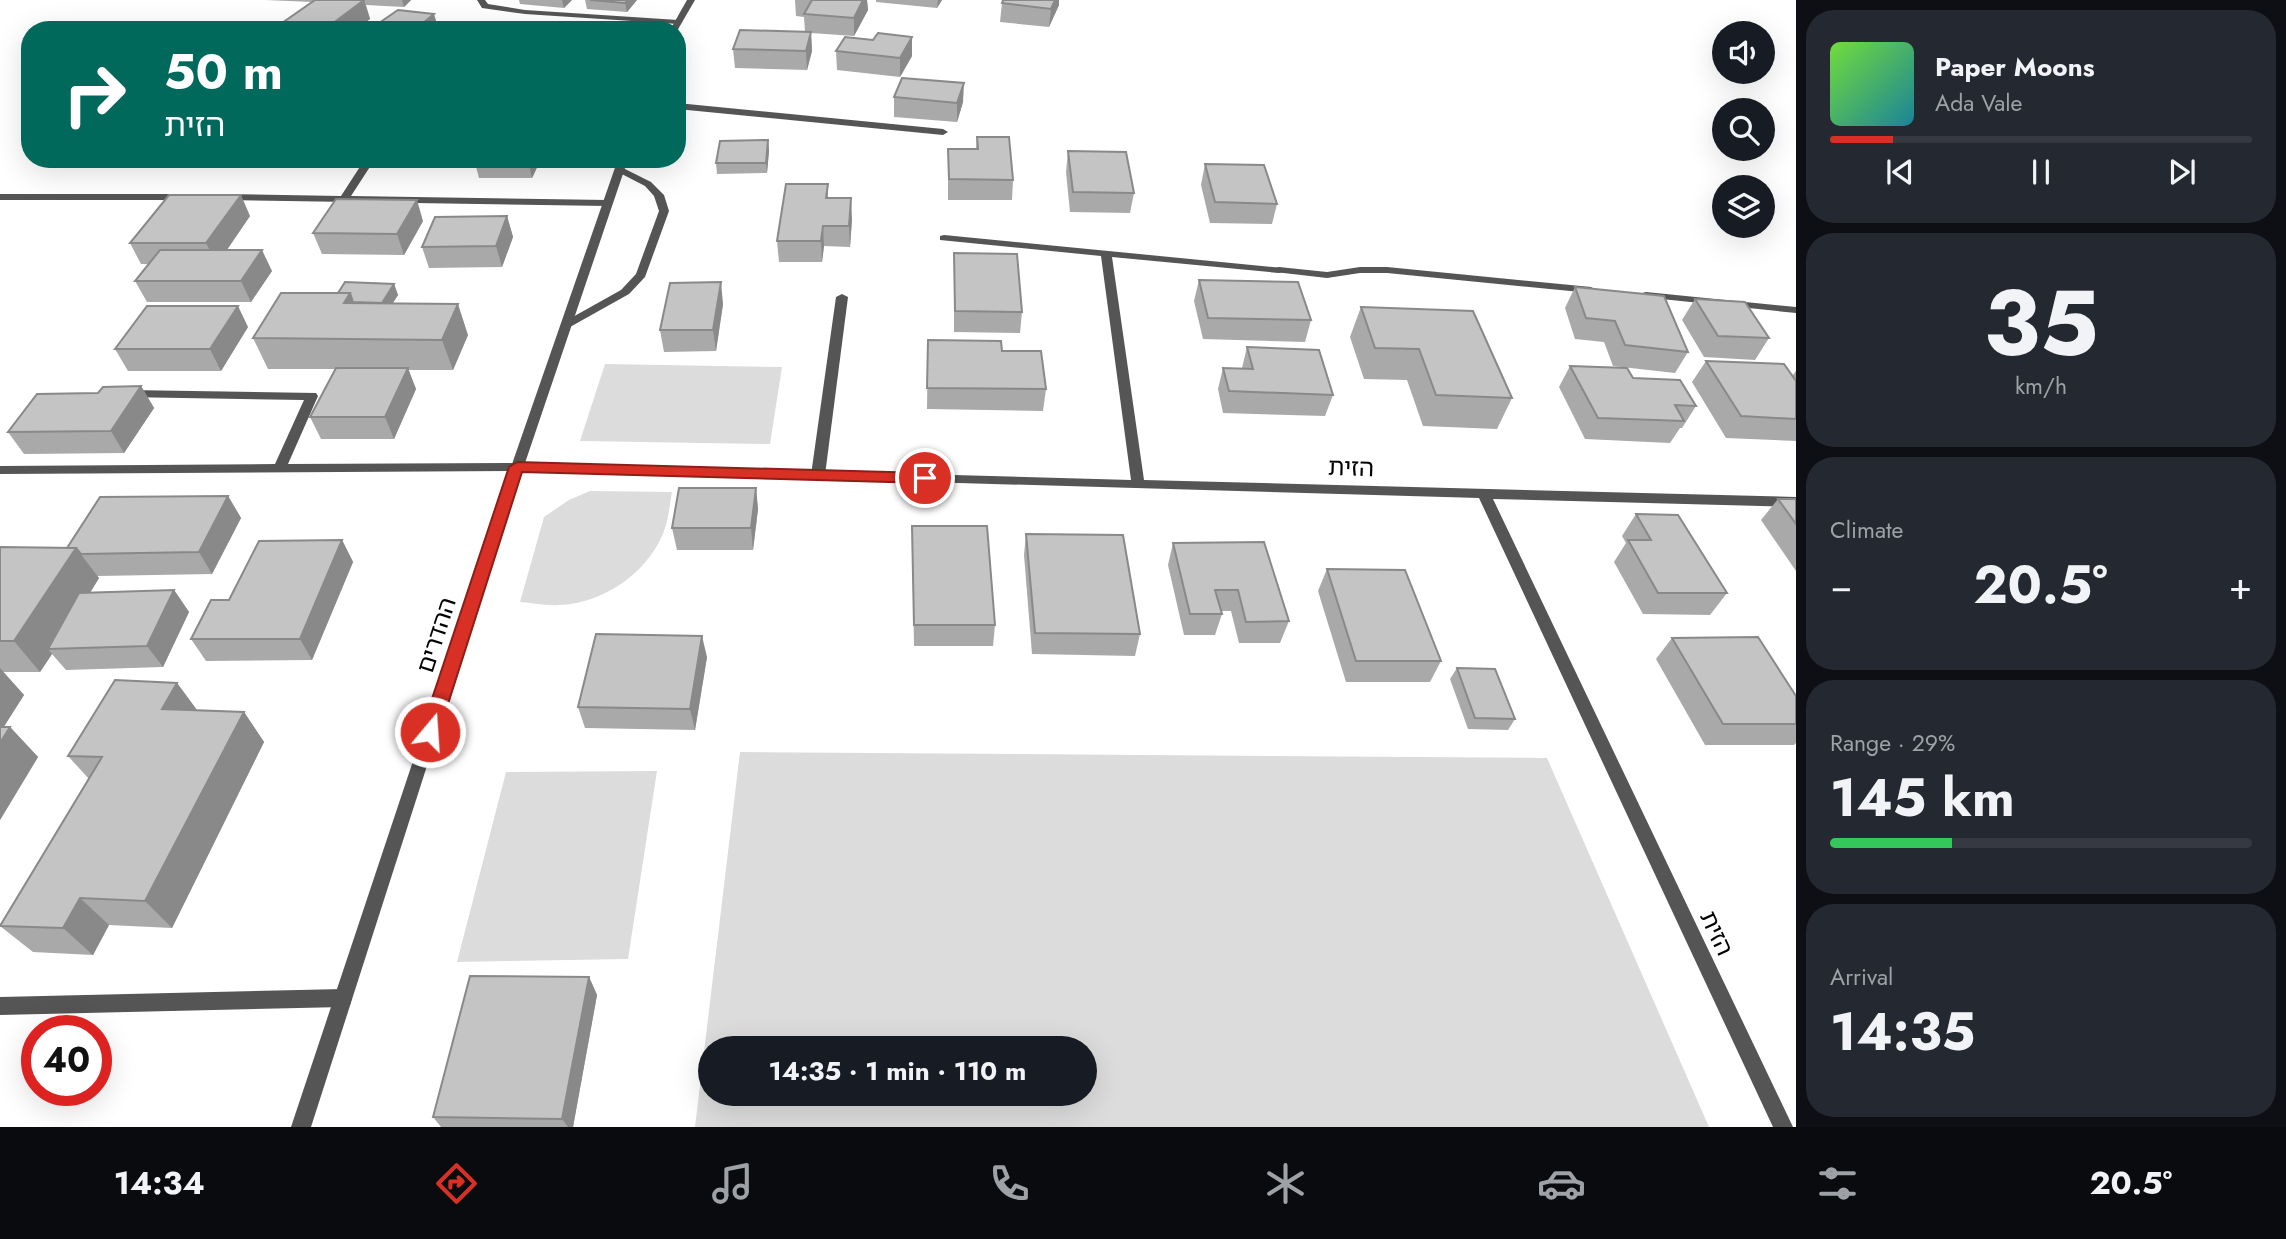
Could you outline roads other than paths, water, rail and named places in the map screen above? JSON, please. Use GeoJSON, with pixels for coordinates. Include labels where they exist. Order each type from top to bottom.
{"type":"FeatureCollection","features":[{"type":"Feature","properties":{"kind":"street"},"geometry":{"type":"LineString","coordinates":[[481,0],[485,6],[525,12],[622,21]]}},
{"type":"Feature","properties":{"kind":"street"},"geometry":{"type":"LineString","coordinates":[[679,21],[691,0]]}},
{"type":"Feature","properties":{"kind":"street"},"geometry":{"type":"LineString","coordinates":[[686,107],[943,132]]}},
{"type":"Feature","properties":{"kind":"street"},"geometry":{"type":"LineString","coordinates":[[345,198],[364,168]]}},
{"type":"Feature","properties":{"kind":"street","name":"ההדרים"},"geometry":{"type":"LineString","coordinates":[[301,1127],[517,467],[620,168]]}},
{"type":"Feature","properties":{"kind":"street"},"geometry":{"type":"LineString","coordinates":[[566,325],[625,292],[641,275],[664,211],[659,195],[626,168]]}},
{"type":"Feature","properties":{"kind":"street"},"geometry":{"type":"LineString","coordinates":[[0,197],[193,197]]}},
{"type":"Feature","properties":{"kind":"street"},"geometry":{"type":"LineString","coordinates":[[207,197],[607,203]]}},
{"type":"Feature","properties":{"kind":"street"},"geometry":{"type":"LineString","coordinates":[[944,238],[1327,275],[1360,270],[1387,270],[1605,292]]}},
{"type":"Feature","properties":{"kind":"street"},"geometry":{"type":"LineString","coordinates":[[1106,254],[1138,484]]}},
{"type":"Feature","properties":{"kind":"street"},"geometry":{"type":"LineString","coordinates":[[1632,294],[1796,310]]}},
{"type":"Feature","properties":{"kind":"street"},"geometry":{"type":"LineString","coordinates":[[818,475],[842,296]]}},
{"type":"Feature","properties":{"kind":"street"},"geometry":{"type":"LineString","coordinates":[[108,394],[312,396],[279,468]]}},
{"type":"Feature","properties":{"kind":"street","name":"הזית"},"geometry":{"type":"LineString","coordinates":[[0,470],[517,467],[1484,494],[1783,1127]]}},
{"type":"Feature","properties":{"kind":"street"},"geometry":{"type":"LineString","coordinates":[[1484,494],[1796,502]]}},
{"type":"Feature","properties":{"kind":"street"},"geometry":{"type":"LineString","coordinates":[[0,1006],[343,998]]}}]}
